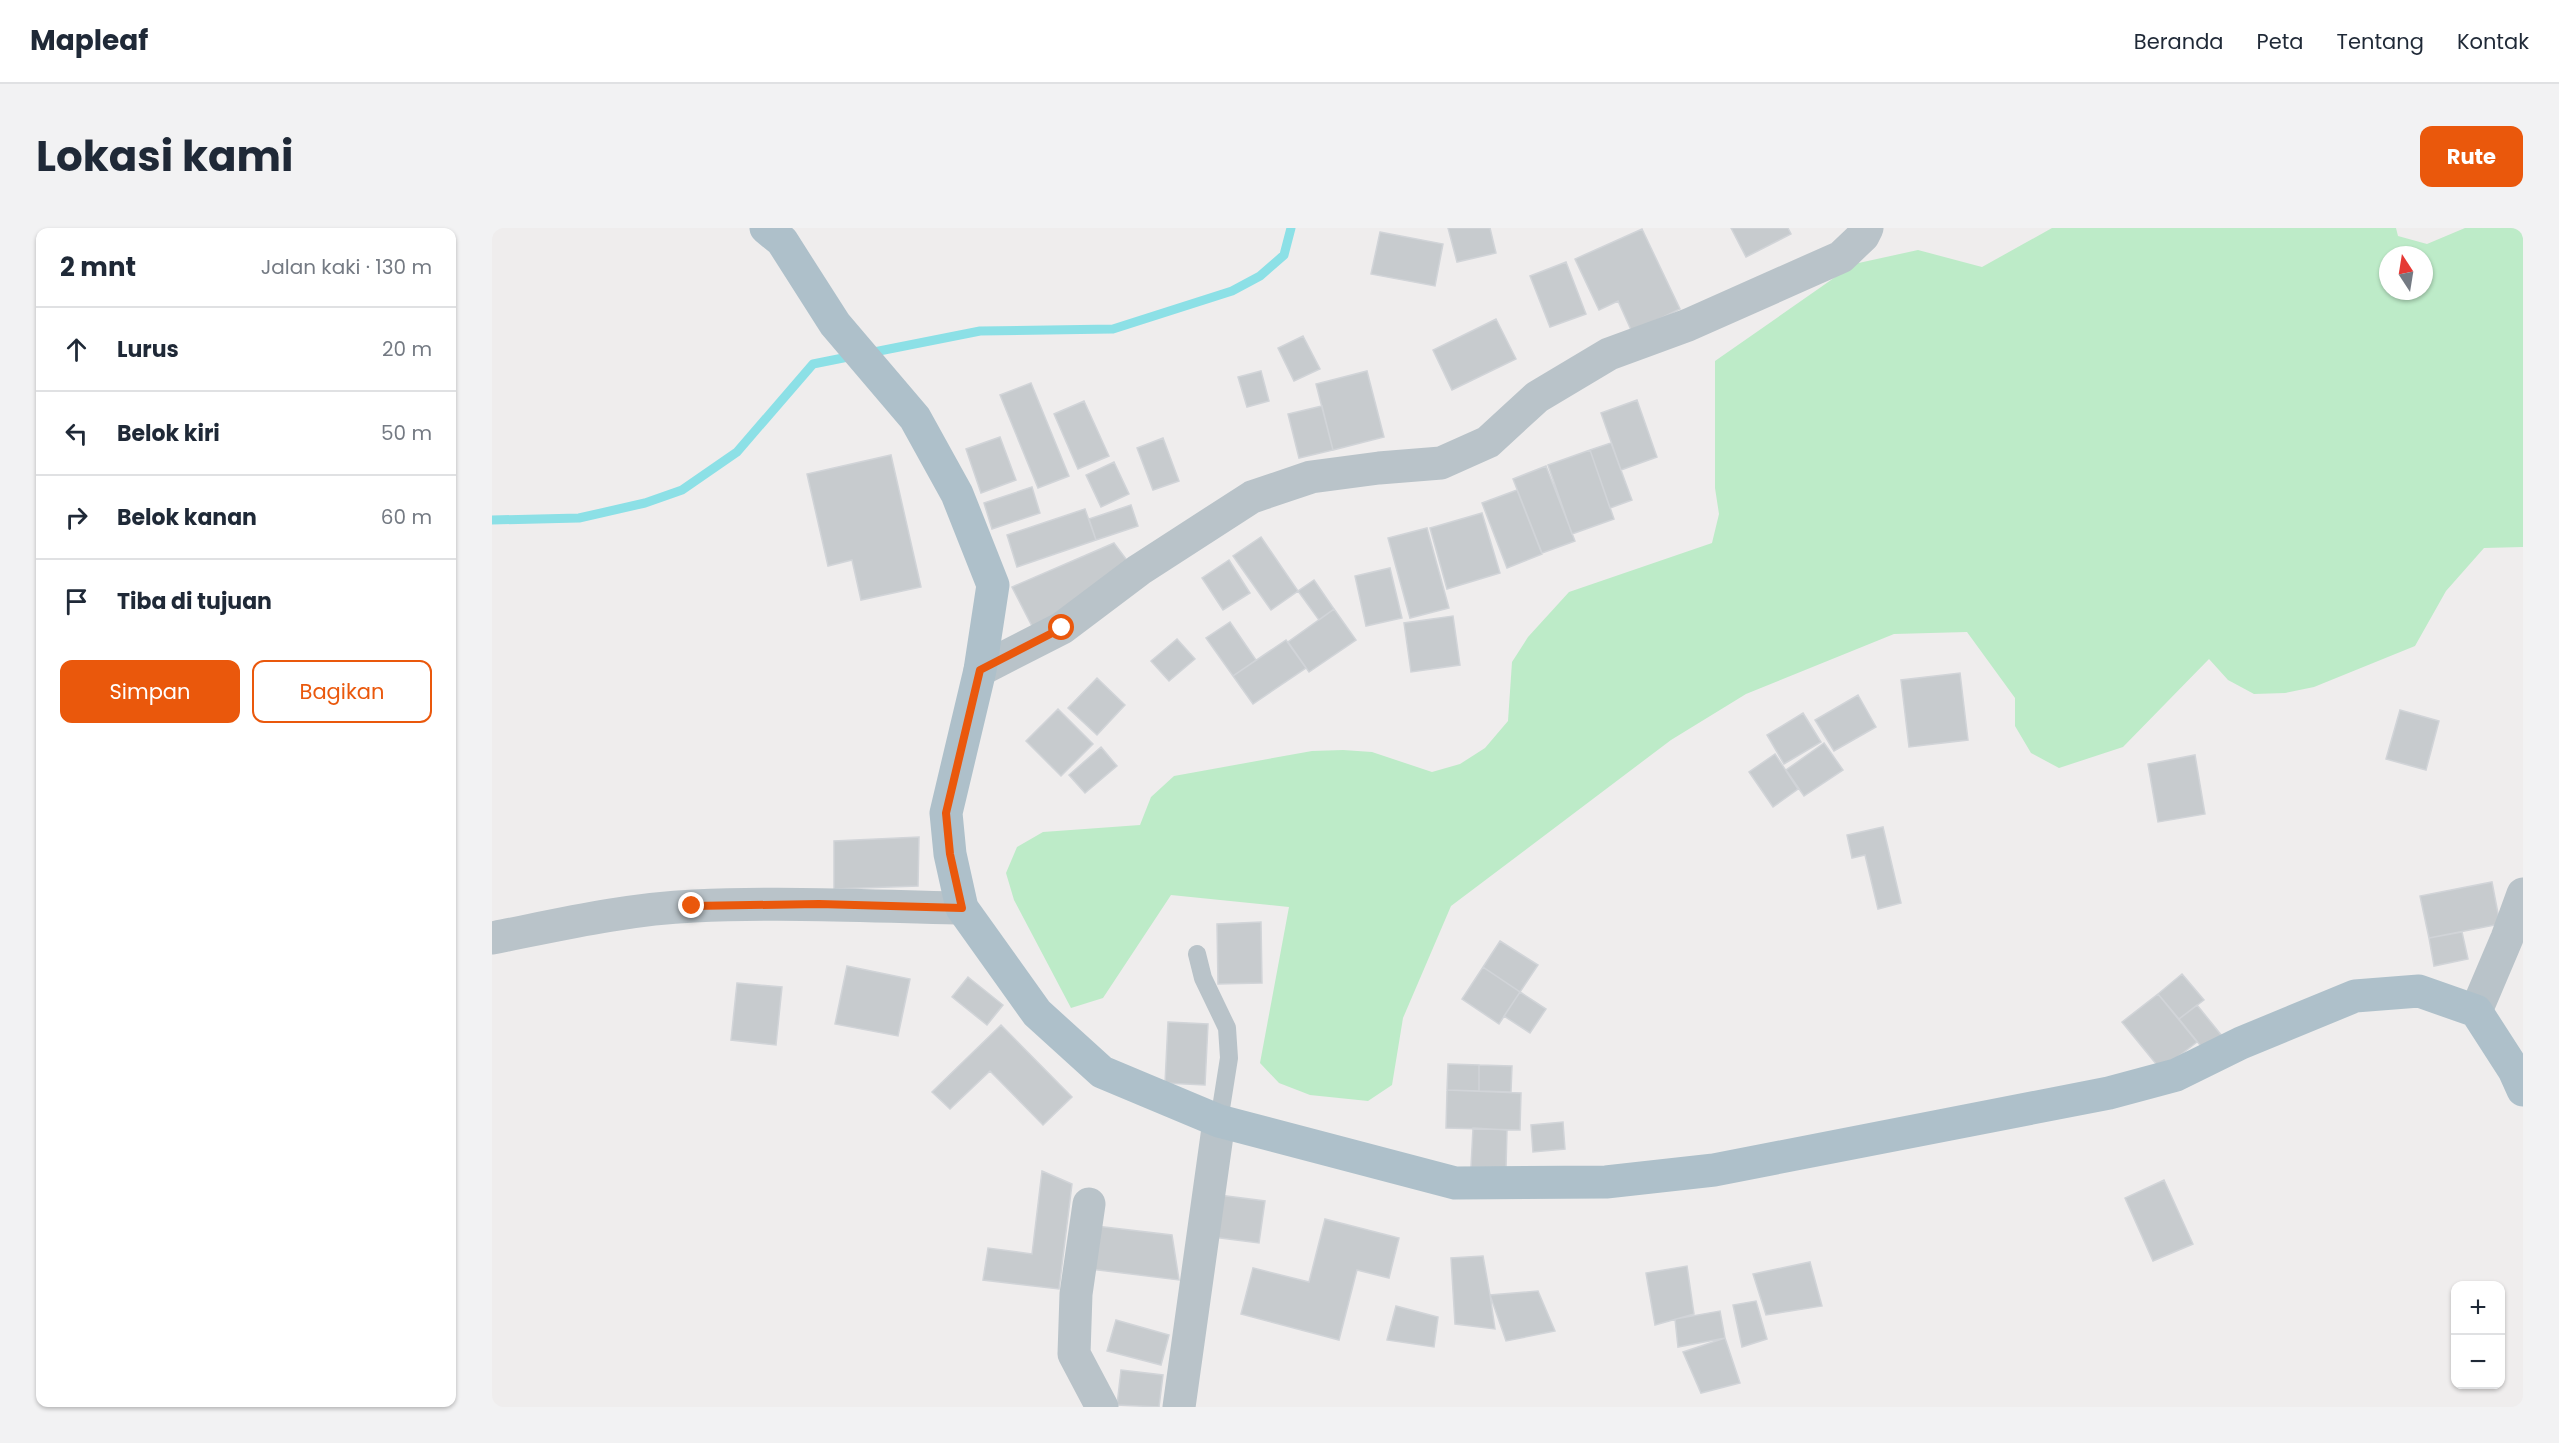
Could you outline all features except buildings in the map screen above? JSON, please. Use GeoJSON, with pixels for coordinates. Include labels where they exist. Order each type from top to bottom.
{"type":"FeatureCollection","features":[{"type":"Feature","properties":{"kind":"main road"},"geometry":{"type":"LineString","coordinates":[[766,228],[782,241],[835,324],[915,418],[957,494],[993,585],[980,670],[946,813],[950,854],[962,908],[1037,1013],[1102,1072],[1219,1121],[1455,1182],[1606,1182],[1714,1170],[2109,1093],[2176,1075],[2241,1043],[2355,996],[2419,991],[2476,1011],[2514,1070],[2523,1090]]}},
{"type":"Feature","properties":{"kind":"street"},"geometry":{"type":"LineString","coordinates":[[980,670],[1062,628],[1139,570],[1252,497],[1311,477],[1442,463],[1488,442],[1537,397],[1608,354],[1699,321],[1841,257],[1863,236],[1867,228]]}},
{"type":"Feature","properties":{"kind":"street"},"geometry":{"type":"LineString","coordinates":[[2476,1011],[2515,939],[2523,894]]}},
{"type":"Feature","properties":{"kind":"street"},"geometry":{"type":"LineString","coordinates":[[492,938],[590,919],[692,906],[819,904],[962,908]]}},
{"type":"Feature","properties":{"kind":"street"},"geometry":{"type":"LineString","coordinates":[[1179,1407],[1219,1121]]}},
{"type":"Feature","properties":{"kind":"street"},"geometry":{"type":"LineString","coordinates":[[1089,1204],[1076,1294],[1074,1354],[1102,1407]]}},
{"type":"Feature","properties":{"kind":"lane"},"geometry":{"type":"LineString","coordinates":[[1197,954],[1203,978],[1227,1028],[1229,1058],[1219,1121]]}},
{"type":"Feature","properties":{"kind":"green space"},"geometry":{"type":"Polygon","coordinates":[[[2052,228],[2396,228],[2398,236],[2427,244],[2465,228],[2523,228],[2523,547],[2484,548],[2446,591],[2415,646],[2314,687],[2285,693],[2254,694],[2228,680],[2209,659],[2123,747],[2059,768],[2031,753],[2015,726],[2015,698],[1967,632],[1894,634],[1746,694],[1671,740],[1451,906],[1403,1018],[1392,1085],[1368,1101],[1310,1095],[1279,1083],[1260,1063],[1289,907],[1171,895],[1103,998],[1071,1008],[1014,900],[1006,873],[1017,847],[1043,832],[1140,825],[1151,797],[1174,776],[1312,751],[1343,750],[1372,752],[1432,772],[1460,764],[1485,748],[1508,721],[1512,662],[1528,637],[1569,592],[1712,543],[1719,514],[1715,488],[1715,361],[1854,264],[1918,250],[1982,267],[2052,228]]]}},
{"type":"Feature","properties":{"kind":"waterway"},"geometry":{"type":"LineString","coordinates":[[869,353],[980,331],[1113,329],[1232,291],[1260,276],[1284,255],[1291,228]]}},
{"type":"Feature","properties":{"kind":"waterway"},"geometry":{"type":"LineString","coordinates":[[492,520],[579,518],[645,503],[682,490],[737,452],[813,364],[853,356]]}},
{"type":"Feature","properties":{"kind":"route"},"geometry":{"type":"LineString","coordinates":[[692,906],[819,904],[962,908],[950,854],[946,813],[980,670],[1062,628]]}}]}
